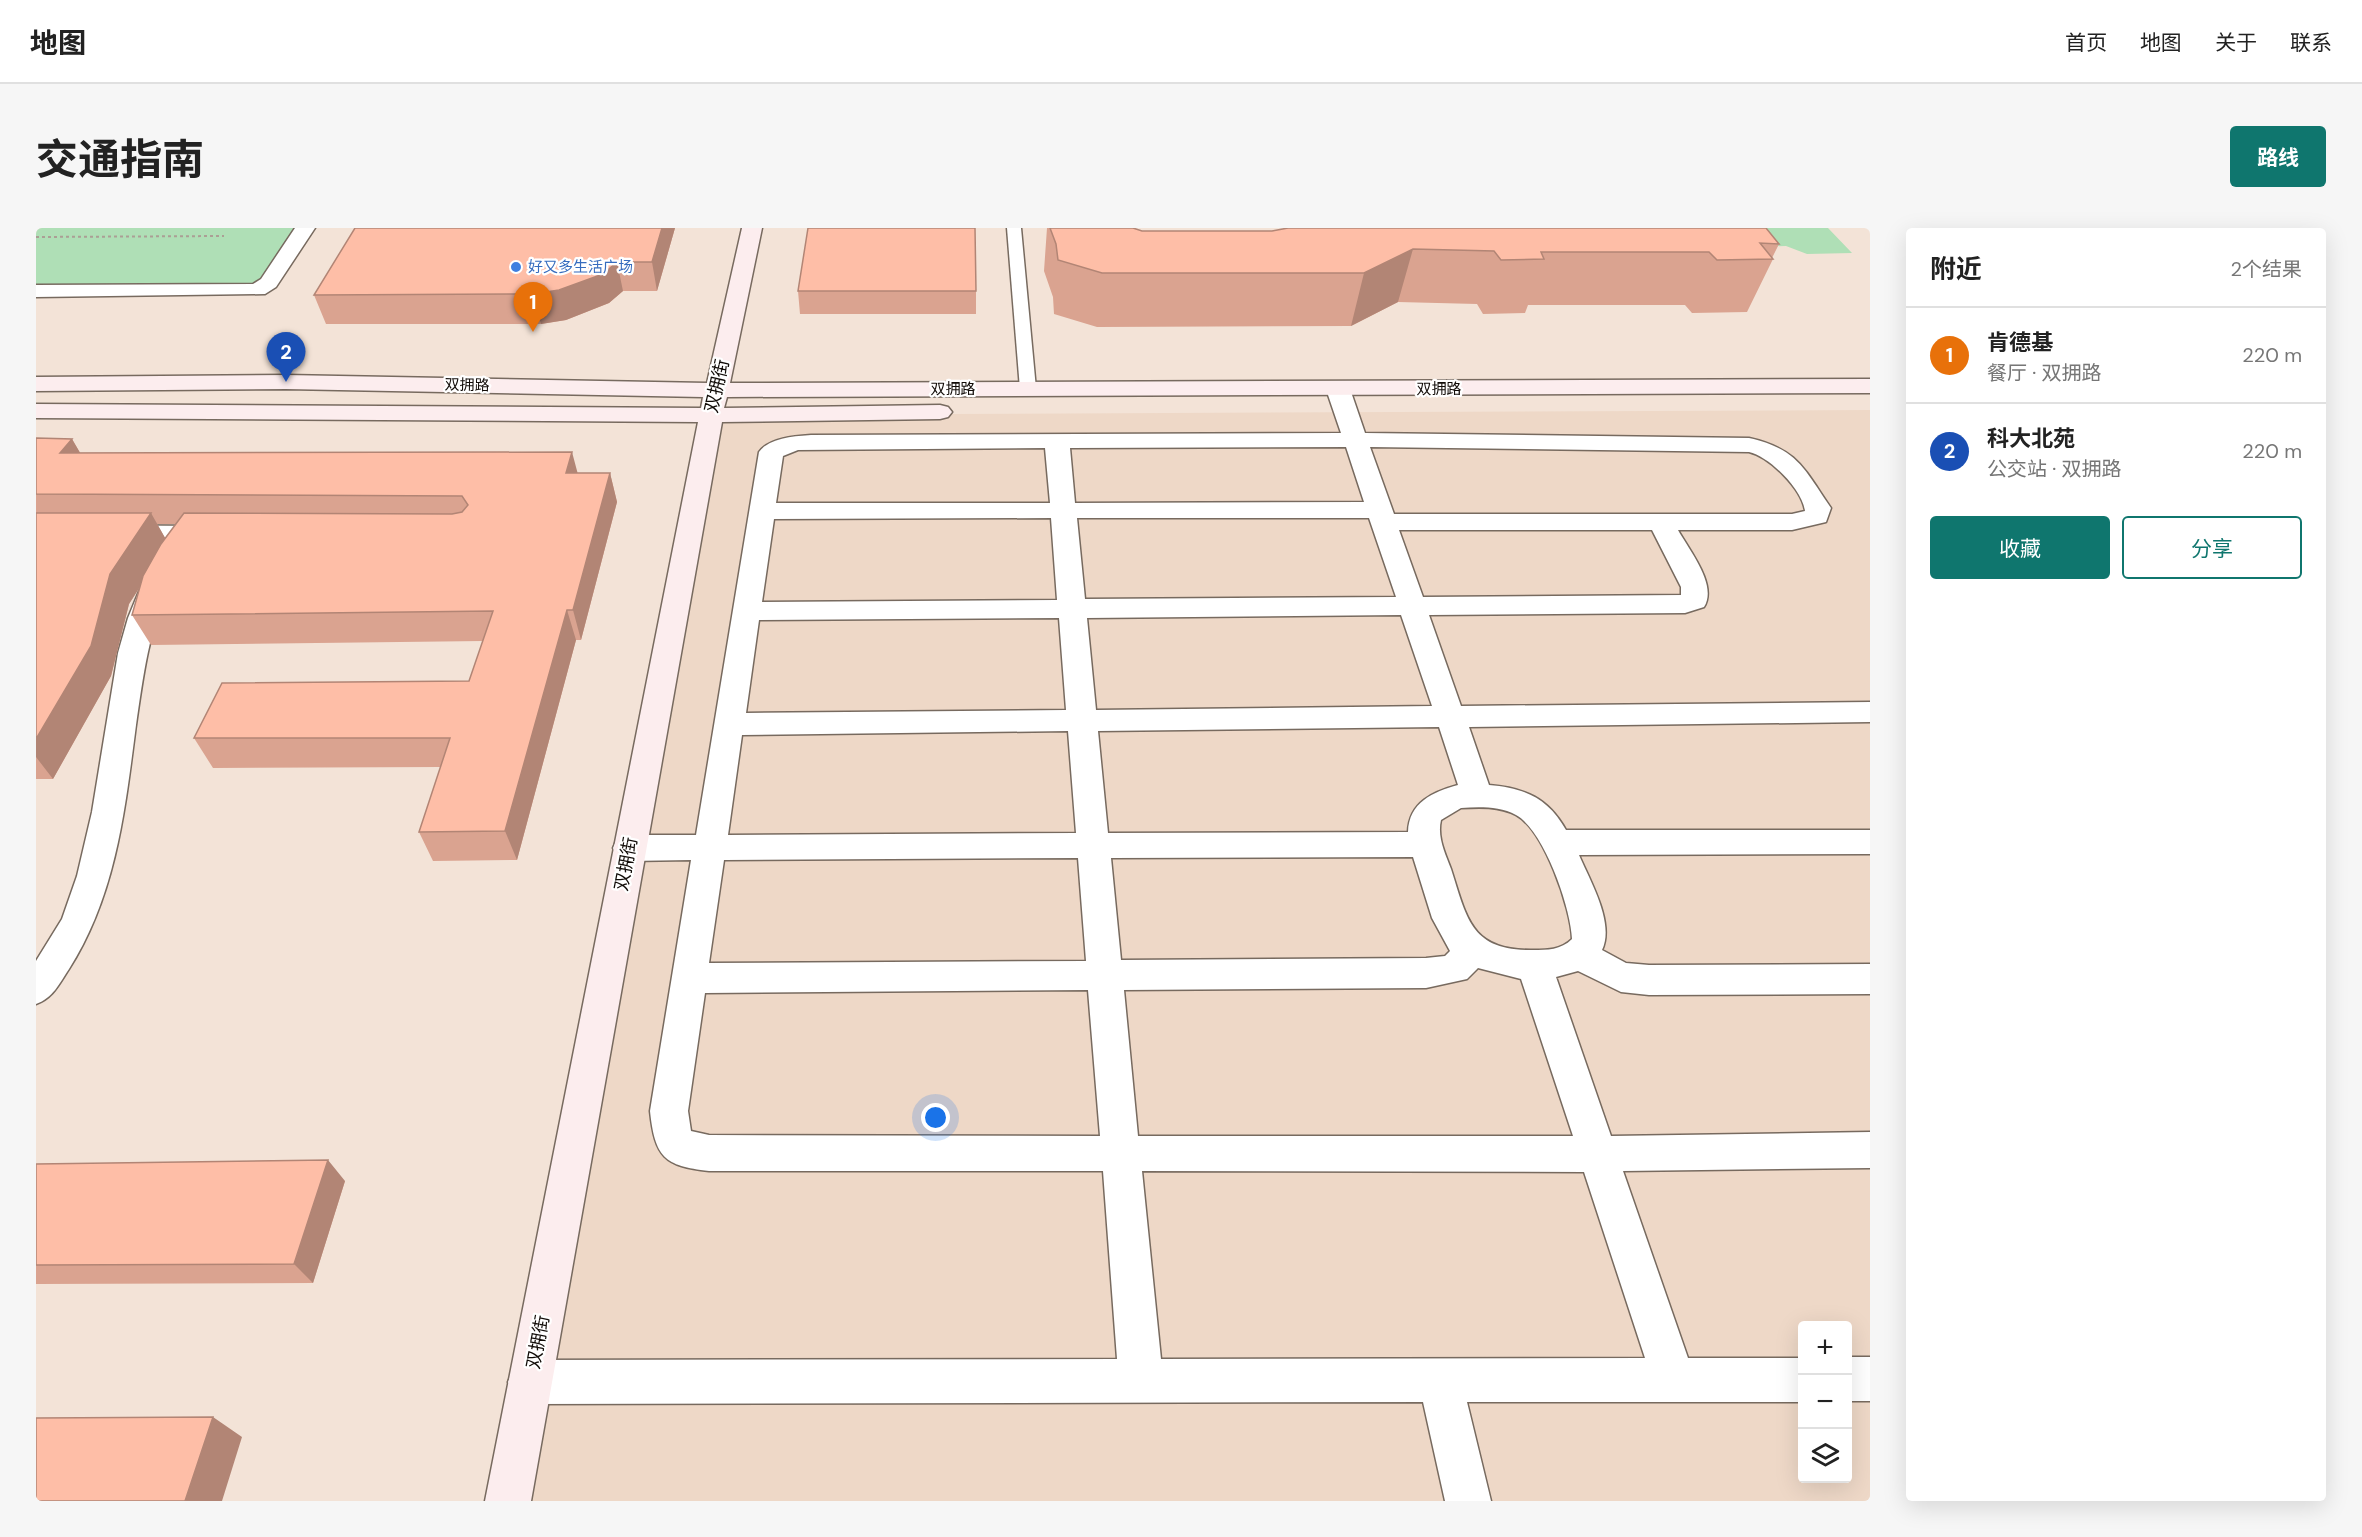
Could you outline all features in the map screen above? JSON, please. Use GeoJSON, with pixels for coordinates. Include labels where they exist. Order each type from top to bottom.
{"type":"FeatureCollection","features":[{"type":"Feature","properties":{"kind":"main road","name":"双拥街"},"geometry":{"type":"LineString","coordinates":[[508,1501],[714,403],[752,228]]}},
{"type":"Feature","properties":{"kind":"main road","name":"双拥路"},"geometry":{"type":"LineString","coordinates":[[36,384],[286,382],[714,403],[962,412]]}},
{"type":"Feature","properties":{"kind":"main road","name":"双拥路"},"geometry":{"type":"LineString","coordinates":[[985,412],[1341,398],[1870,386]]}},
{"type":"Feature","properties":{"kind":"main road","name":"双拥路"},"geometry":{"type":"LineString","coordinates":[[36,411],[714,403],[1028,389],[1870,409]]}},
{"type":"Feature","properties":{"kind":"street"},"geometry":{"type":"LineString","coordinates":[[36,291],[258,290],[269,283],[305,228]]}},
{"type":"Feature","properties":{"kind":"street"},"geometry":{"type":"LineString","coordinates":[[1341,398],[1477,795]]}},
{"type":"Feature","properties":{"kind":"street"},"geometry":{"type":"LineString","coordinates":[[761,511],[1064,510],[1661,522],[1792,522],[1817,516],[1818,508],[1784,459],[1766,448],[1749,445],[1355,440],[795,442],[771,452],[761,511],[730,724],[708,848],[669,1112],[672,1137],[682,1150],[709,1153],[1598,1154],[1870,1150]]}},
{"type":"Feature","properties":{"kind":"street"},"geometry":{"type":"LineString","coordinates":[[1058,441],[1141,1381]]}},
{"type":"Feature","properties":{"kind":"street"},"geometry":{"type":"LineString","coordinates":[[746,611],[1670,606],[1694,601],[1695,587],[1661,522]]}},
{"type":"Feature","properties":{"kind":"street"},"geometry":{"type":"LineString","coordinates":[[36,533],[238,534]]}},
{"type":"Feature","properties":{"kind":"street"},"geometry":{"type":"LineString","coordinates":[[36,989],[56,960],[87,898],[102,837],[129,668],[145,605],[164,571],[191,534]]}},
{"type":"Feature","properties":{"kind":"street"},"geometry":{"type":"LineString","coordinates":[[730,724],[1870,712]]}},
{"type":"Feature","properties":{"kind":"street"},"geometry":{"type":"LineString","coordinates":[[1477,795],[1506,798],[1529,808],[1545,820],[1558,843],[1588,924],[1590,939],[1585,949],[1570,960],[1534,964],[1496,959],[1473,950],[1458,936],[1449,919],[1426,844],[1424,824],[1428,814],[1448,800],[1477,795]]}},
{"type":"Feature","properties":{"kind":"street"},"geometry":{"type":"LineString","coordinates":[[1558,843],[1870,842]]}},
{"type":"Feature","properties":{"kind":"street"},"geometry":{"type":"LineString","coordinates":[[629,848],[1426,844]]}},
{"type":"Feature","properties":{"kind":"street"},"geometry":{"type":"LineString","coordinates":[[689,978],[1426,974],[1455,969],[1473,950]]}},
{"type":"Feature","properties":{"kind":"street"},"geometry":{"type":"LineString","coordinates":[[1578,954],[1621,977],[1649,980],[1870,979]]}},
{"type":"Feature","properties":{"kind":"street"},"geometry":{"type":"LineString","coordinates":[[1534,964],[1674,1380]]}},
{"type":"Feature","properties":{"kind":"street"},"geometry":{"type":"LineString","coordinates":[[1852,1379],[1870,1379]]}},
{"type":"Feature","properties":{"kind":"street"},"geometry":{"type":"LineString","coordinates":[[1440,1380],[1468,1501]]}},
{"type":"Feature","properties":{"kind":"street"},"geometry":{"type":"LineString","coordinates":[[530,1382],[1798,1380]]}},
{"type":"Feature","properties":{"kind":"lane"},"geometry":{"type":"LineString","coordinates":[[1014,228],[1028,389]]}},
{"type":"Feature","properties":{"kind":"path"},"geometry":{"type":"LineString","coordinates":[[36,237],[225,236]]}},
{"type":"Feature","properties":{"kind":"shaded area"},"geometry":{"type":"Polygon","coordinates":[[[1870,410],[1870,1501],[507,1501],[711,415],[1870,410]]]}},
{"type":"Feature","properties":{"kind":"green space"},"geometry":{"type":"Polygon","coordinates":[[[36,228],[305,228],[262,292],[36,291],[36,228]]]}},
{"type":"Feature","properties":{"kind":"green space"},"geometry":{"type":"Polygon","coordinates":[[[1709,228],[1828,228],[1852,253],[1807,254],[1786,246],[1723,247],[1709,228]]]}},
{"type":"Feature","properties":{"kind":"building","name":"好又多生活广场"},"geometry":{"type":"Polygon","coordinates":[[[355,228],[662,228],[652,262],[617,262],[603,274],[559,290],[533,294],[314,295],[355,228]]]}},
{"type":"Feature","properties":{"kind":"building"},"geometry":{"type":"Polygon","coordinates":[[[808,228],[975,228],[976,291],[798,291],[808,228]]]}},
{"type":"Feature","properties":{"kind":"building"},"geometry":{"type":"Polygon","coordinates":[[[1050,228],[1272,231],[1288,228],[1766,228],[1779,244],[1760,243],[1773,259],[1717,260],[1709,252],[1541,252],[1544,259],[1501,260],[1494,251],[1413,249],[1364,273],[1102,273],[1058,260],[1056,244],[1050,228]]]}},
{"type":"Feature","properties":{"kind":"building"},"geometry":{"type":"Polygon","coordinates":[[[36,438],[72,439],[60,453],[572,452],[566,473],[610,473],[573,610],[567,610],[505,831],[419,832],[450,738],[194,738],[222,683],[469,681],[493,611],[132,615],[143,576],[161,544],[184,513],[452,514],[462,512],[468,505],[462,496],[36,494],[36,438]]]}},
{"type":"Feature","properties":{"kind":"building"},"geometry":{"type":"Polygon","coordinates":[[[36,513],[151,513],[110,574],[91,646],[36,739],[36,513]]]}},
{"type":"Feature","properties":{"kind":"building"},"geometry":{"type":"Polygon","coordinates":[[[328,1160],[294,1264],[36,1265],[36,1164],[328,1160]]]}},
{"type":"Feature","properties":{"kind":"building"},"geometry":{"type":"Polygon","coordinates":[[[213,1417],[185,1501],[36,1501],[36,1418],[213,1417]]]}},
{"type":"Feature","properties":{"kind":"place","name":"好又多生活广场"},"geometry":{"type":"Point","coordinates":[516,267]}},
{"type":"Feature","properties":{"kind":"place","name":"肯德基"},"geometry":{"type":"Point","coordinates":[533,332]}},
{"type":"Feature","properties":{"kind":"place","name":"科大北苑"},"geometry":{"type":"Point","coordinates":[286,382]}}]}
